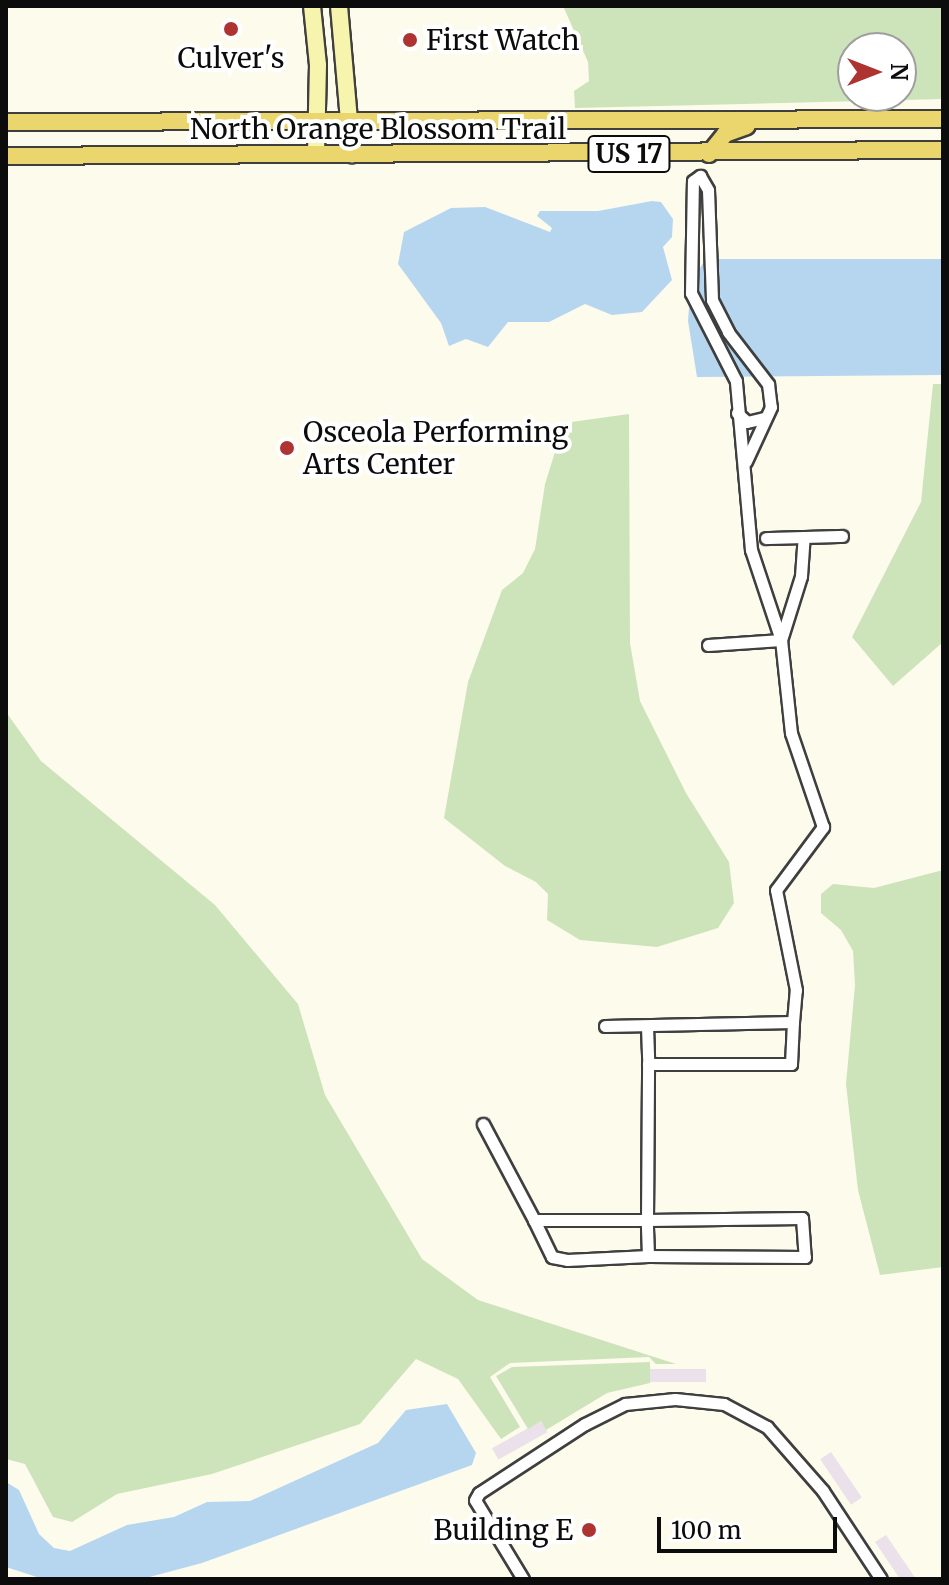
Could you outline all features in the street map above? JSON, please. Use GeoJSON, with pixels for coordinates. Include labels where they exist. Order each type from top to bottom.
{"type":"FeatureCollection","features":[{"type":"Feature","properties":{"kind":"main road","name":"North Orange Blossom Trail"},"geometry":{"type":"LineString","coordinates":[[6,122],[756,122],[943,119]]}},
{"type":"Feature","properties":{"kind":"main road"},"geometry":{"type":"LineString","coordinates":[[709,154],[725,134],[756,122]]}},
{"type":"Feature","properties":{"kind":"main road","name":"North Orange Blossom Trail"},"geometry":{"type":"LineString","coordinates":[[6,156],[709,154],[943,150]]}},
{"type":"Feature","properties":{"kind":"street"},"geometry":{"type":"LineString","coordinates":[[312,6],[316,154]]}},
{"type":"Feature","properties":{"kind":"street"},"geometry":{"type":"LineString","coordinates":[[339,6],[352,154]]}},
{"type":"Feature","properties":{"kind":"street"},"geometry":{"type":"LineString","coordinates":[[648,1064],[791,1064],[796,990],[776,890],[823,827],[791,733],[781,640],[751,550],[746,461],[739,448],[733,375],[691,293],[693,181],[700,176],[708,190],[712,300],[751,365],[768,384],[771,407],[746,461]]}},
{"type":"Feature","properties":{"kind":"street"},"geometry":{"type":"LineString","coordinates":[[733,375],[742,363],[751,365]]}},
{"type":"Feature","properties":{"kind":"street"},"geometry":{"type":"LineString","coordinates":[[737,413],[747,422],[764,418]]}},
{"type":"Feature","properties":{"kind":"street"},"geometry":{"type":"LineString","coordinates":[[766,538],[842,536]]}},
{"type":"Feature","properties":{"kind":"street"},"geometry":{"type":"LineString","coordinates":[[781,640],[801,576],[804,537]]}},
{"type":"Feature","properties":{"kind":"street"},"geometry":{"type":"LineString","coordinates":[[708,645],[781,640]]}},
{"type":"Feature","properties":{"kind":"street"},"geometry":{"type":"LineString","coordinates":[[605,1026],[793,1022]]}},
{"type":"Feature","properties":{"kind":"street"},"geometry":{"type":"LineString","coordinates":[[647,1026],[648,1256]]}},
{"type":"Feature","properties":{"kind":"street"},"geometry":{"type":"LineString","coordinates":[[483,1124],[552,1257],[805,1257],[802,1218],[534,1220]]}},
{"type":"Feature","properties":{"kind":"street"},"geometry":{"type":"LineString","coordinates":[[523,1579],[475,1500],[479,1493],[585,1424],[625,1404],[675,1399],[724,1404],[756,1418],[790,1447],[881,1579]]}},
{"type":"Feature","properties":{"kind":"shaded area"},"geometry":{"type":"Polygon","coordinates":[[[650,1369],[706,1369],[706,1382],[650,1382],[650,1369]]]}},
{"type":"Feature","properties":{"kind":"shaded area"},"geometry":{"type":"Polygon","coordinates":[[[541,1421],[547,1432],[498,1460],[492,1448],[541,1421]]]}},
{"type":"Feature","properties":{"kind":"shaded area"},"geometry":{"type":"Polygon","coordinates":[[[831,1452],[862,1498],[851,1505],[820,1459],[831,1452]]]}},
{"type":"Feature","properties":{"kind":"shaded area"},"geometry":{"type":"Polygon","coordinates":[[[886,1535],[916,1579],[900,1579],[875,1542],[886,1535]]]}},
{"type":"Feature","properties":{"kind":"green space"},"geometry":{"type":"Polygon","coordinates":[[[563,6],[943,6],[943,99],[917,100],[917,32],[837,32],[837,102],[575,108],[574,91],[589,81],[588,62],[563,6]]]}},
{"type":"Feature","properties":{"kind":"green space"},"geometry":{"type":"Polygon","coordinates":[[[933,384],[943,384],[943,642],[893,686],[852,637],[921,502],[933,384]]]}},
{"type":"Feature","properties":{"kind":"green space"},"geometry":{"type":"Polygon","coordinates":[[[629,414],[630,643],[640,701],[686,793],[729,862],[734,903],[718,928],[657,947],[580,940],[547,920],[548,894],[536,882],[505,866],[444,818],[468,682],[502,590],[523,573],[535,549],[545,484],[564,423],[629,414]]]}},
{"type":"Feature","properties":{"kind":"green space"},"geometry":{"type":"Polygon","coordinates":[[[6,712],[41,761],[215,905],[298,1004],[325,1095],[422,1259],[478,1300],[676,1364],[656,1364],[649,1357],[510,1363],[490,1377],[520,1427],[501,1439],[458,1379],[416,1359],[360,1424],[212,1474],[117,1494],[72,1522],[53,1517],[25,1464],[6,1459],[6,712]]]}},
{"type":"Feature","properties":{"kind":"green space"},"geometry":{"type":"Polygon","coordinates":[[[943,870],[943,1267],[880,1275],[858,1190],[846,1084],[855,985],[853,951],[841,930],[821,913],[821,894],[833,884],[874,888],[943,870]]]}},
{"type":"Feature","properties":{"kind":"green space"},"geometry":{"type":"Polygon","coordinates":[[[650,1362],[650,1383],[607,1393],[546,1430],[541,1421],[528,1429],[496,1376],[512,1367],[650,1362]]]}},
{"type":"Feature","properties":{"kind":"water"},"geometry":{"type":"Polygon","coordinates":[[[661,202],[673,219],[672,237],[663,247],[672,280],[642,312],[612,315],[585,304],[549,322],[508,322],[488,347],[466,339],[449,346],[441,323],[398,264],[404,232],[451,208],[485,207],[550,232],[552,228],[537,216],[540,211],[598,211],[661,202]]]}},
{"type":"Feature","properties":{"kind":"water"},"geometry":{"type":"Polygon","coordinates":[[[706,259],[943,259],[943,375],[697,377],[688,321],[691,281],[706,259]]]}},
{"type":"Feature","properties":{"kind":"water"},"geometry":{"type":"Polygon","coordinates":[[[447,1404],[476,1453],[472,1465],[202,1563],[142,1579],[43,1579],[6,1567],[6,1482],[19,1490],[39,1534],[54,1548],[70,1551],[127,1525],[174,1517],[207,1502],[250,1501],[378,1443],[406,1410],[447,1404]]]}},
{"type":"Feature","properties":{"kind":"place","name":"Culver's"},"geometry":{"type":"Point","coordinates":[231,29]}},
{"type":"Feature","properties":{"kind":"place","name":"First Watch"},"geometry":{"type":"Point","coordinates":[410,40]}},
{"type":"Feature","properties":{"kind":"place","name":"Osceola Performing Arts Center"},"geometry":{"type":"Point","coordinates":[287,448]}},
{"type":"Feature","properties":{"kind":"place","name":"Building E"},"geometry":{"type":"Point","coordinates":[589,1530]}}]}
